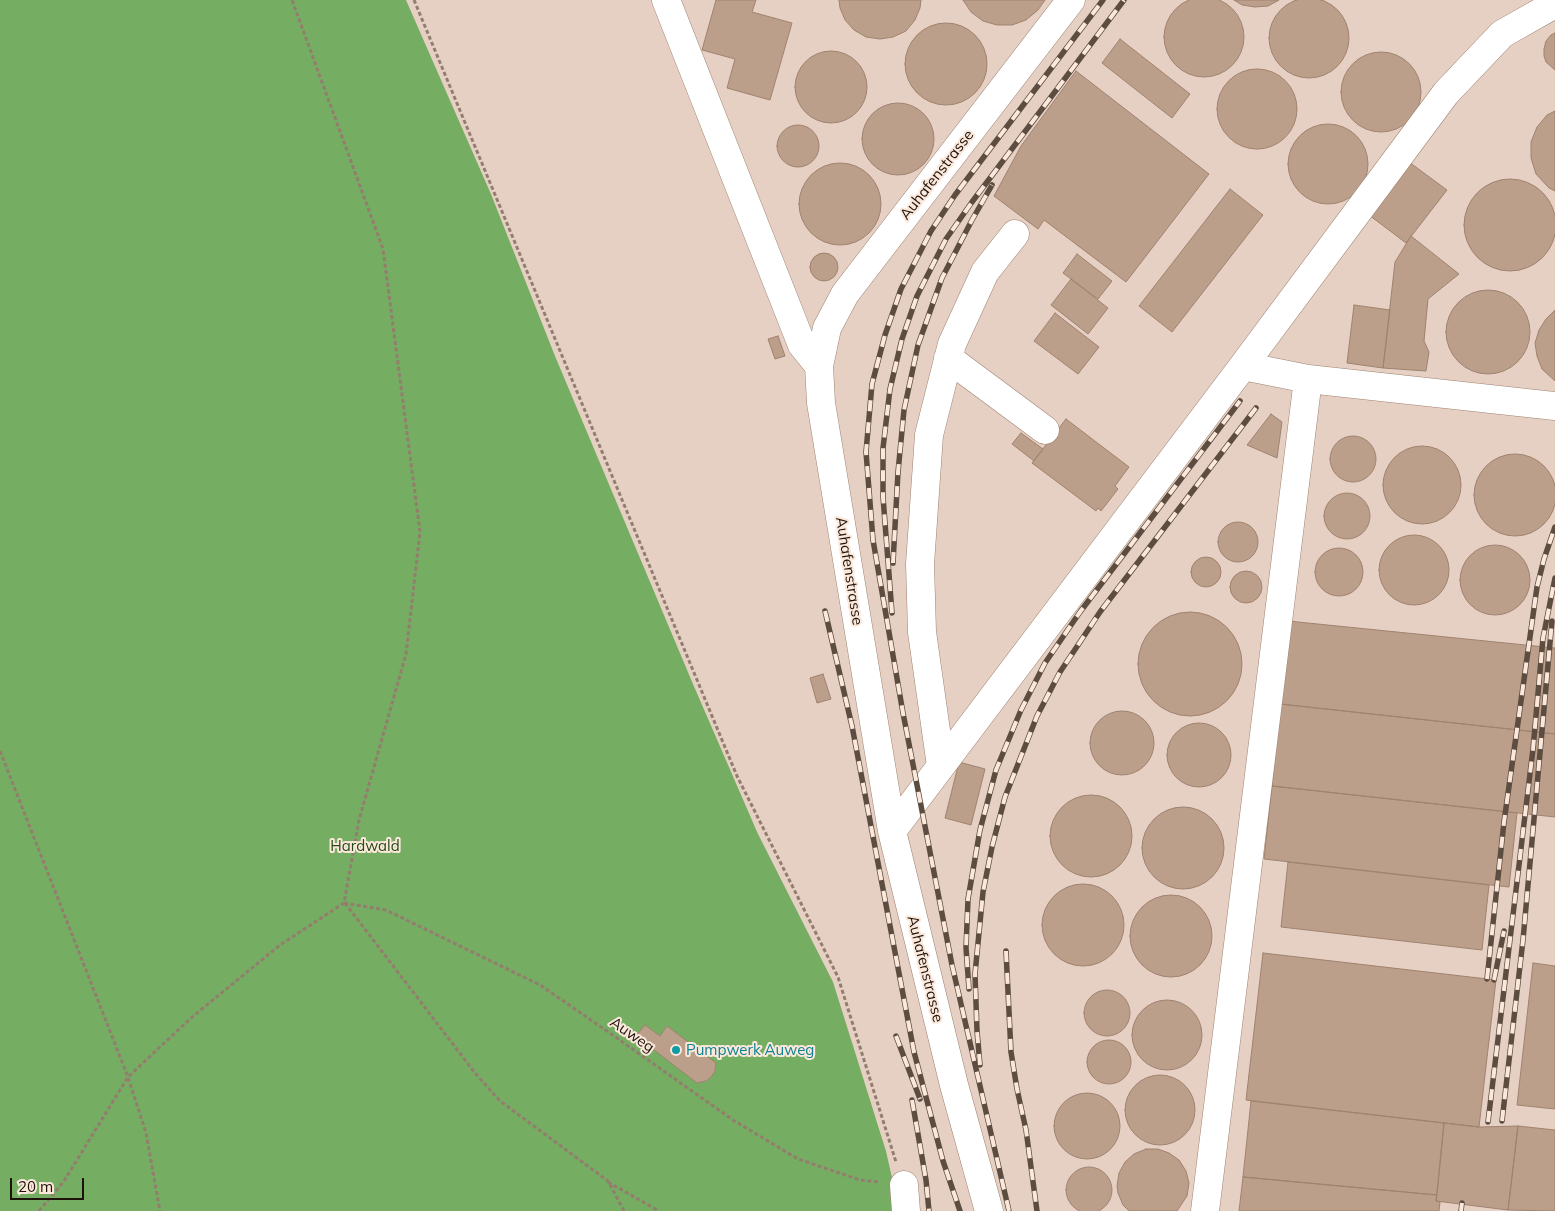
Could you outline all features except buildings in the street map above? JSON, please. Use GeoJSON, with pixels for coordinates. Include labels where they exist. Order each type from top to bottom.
{"type":"FeatureCollection","features":[{"type":"Feature","properties":{"kind":"street"},"geometry":{"type":"LineString","coordinates":[[666,0],[802,345],[819,366]]}},
{"type":"Feature","properties":{"kind":"street","name":"Auhafenstrasse"},"geometry":{"type":"LineString","coordinates":[[988,1211],[954,1085],[892,831],[821,403],[819,366],[827,328],[845,294],[1071,0]]}},
{"type":"Feature","properties":{"kind":"street"},"geometry":{"type":"LineString","coordinates":[[892,831],[1243,366],[1446,93],[1502,34],[1555,4]]}},
{"type":"Feature","properties":{"kind":"street"},"geometry":{"type":"LineString","coordinates":[[941,766],[922,632],[920,564],[929,435],[952,344],[985,272],[1015,234]]}},
{"type":"Feature","properties":{"kind":"street"},"geometry":{"type":"LineString","coordinates":[[948,358],[1045,430]]}},
{"type":"Feature","properties":{"kind":"street"},"geometry":{"type":"LineString","coordinates":[[1243,366],[1308,379],[1555,406]]}},
{"type":"Feature","properties":{"kind":"street"},"geometry":{"type":"LineString","coordinates":[[1205,1211],[1308,379]]}},
{"type":"Feature","properties":{"kind":"path"},"geometry":{"type":"LineString","coordinates":[[39,1211],[64,1181],[128,1077],[191,1018],[280,945],[344,902],[359,820],[406,654],[420,532],[383,248],[292,0]]}},
{"type":"Feature","properties":{"kind":"path"},"geometry":{"type":"LineString","coordinates":[[414,0],[737,776],[838,977],[905,1198]]}},
{"type":"Feature","properties":{"kind":"path"},"geometry":{"type":"LineString","coordinates":[[0,751],[128,1077],[146,1133],[160,1211]]}},
{"type":"Feature","properties":{"kind":"path"},"geometry":{"type":"LineString","coordinates":[[344,902],[475,1073],[500,1101],[608,1181],[659,1211]]}},
{"type":"Feature","properties":{"kind":"path","name":"Auweg"},"geometry":{"type":"LineString","coordinates":[[344,902],[386,910],[540,985],[733,1120],[798,1159],[860,1180],[905,1198]]}},
{"type":"Feature","properties":{"kind":"path"},"geometry":{"type":"LineString","coordinates":[[608,1181],[624,1211]]}},
{"type":"Feature","properties":{"kind":"shaded area"},"geometry":{"type":"Polygon","coordinates":[[[406,0],[1555,0],[1555,1211],[897,1211],[895,1191],[877,1120],[555,356],[491,194],[406,0]]]}},
{"type":"Feature","properties":{"kind":"green space","name":"Hardwald"},"geometry":{"type":"Polygon","coordinates":[[[0,0],[406,0],[491,194],[555,356],[758,834],[833,982],[886,1151],[895,1191],[897,1211],[0,1211],[0,0]]]}},
{"type":"Feature","properties":{"kind":"railway"},"geometry":{"type":"LineString","coordinates":[[1009,1211],[952,965],[903,713],[873,540],[866,452],[872,384],[885,335],[901,289],[931,231],[955,195],[1103,0]]}},
{"type":"Feature","properties":{"kind":"railway"},"geometry":{"type":"LineString","coordinates":[[892,613],[883,497],[883,448],[890,389],[902,339],[917,296],[946,239],[1124,0]]}},
{"type":"Feature","properties":{"kind":"railway"},"geometry":{"type":"LineString","coordinates":[[893,563],[898,472],[904,410],[918,345],[942,278],[992,185]]}},
{"type":"Feature","properties":{"kind":"railway"},"geometry":{"type":"LineString","coordinates":[[969,989],[966,948],[968,899],[980,830],[996,770],[1021,710],[1045,663],[1080,612],[1240,401]]}},
{"type":"Feature","properties":{"kind":"railway"},"geometry":{"type":"LineString","coordinates":[[980,1065],[975,974],[983,892],[1005,797],[1037,716],[1060,672],[1100,612],[1256,408]]}},
{"type":"Feature","properties":{"kind":"railway"},"geometry":{"type":"LineString","coordinates":[[1487,979],[1504,822],[1537,587],[1555,527]]}},
{"type":"Feature","properties":{"kind":"railway"},"geometry":{"type":"LineString","coordinates":[[1488,1122],[1533,749],[1543,638],[1555,578]]}},
{"type":"Feature","properties":{"kind":"railway"},"geometry":{"type":"LineString","coordinates":[[825,611],[852,726],[914,1052],[943,1161],[960,1211]]}},
{"type":"Feature","properties":{"kind":"railway"},"geometry":{"type":"LineString","coordinates":[[1502,1121],[1523,940],[1552,621]]}},
{"type":"Feature","properties":{"kind":"railway"},"geometry":{"type":"LineString","coordinates":[[1494,980],[1504,931]]}},
{"type":"Feature","properties":{"kind":"railway"},"geometry":{"type":"LineString","coordinates":[[1006,951],[1011,1052],[1026,1130],[1037,1211]]}},
{"type":"Feature","properties":{"kind":"railway"},"geometry":{"type":"LineString","coordinates":[[896,1036],[920,1099]]}},
{"type":"Feature","properties":{"kind":"railway"},"geometry":{"type":"LineString","coordinates":[[912,1100],[926,1180],[929,1211]]}},
{"type":"Feature","properties":{"kind":"railway"},"geometry":{"type":"LineString","coordinates":[[1461,1211],[1462,1203]]}},
{"type":"Feature","properties":{"kind":"place","name":"Pumpwerk Auweg"},"geometry":{"type":"Point","coordinates":[676,1050]}}]}
